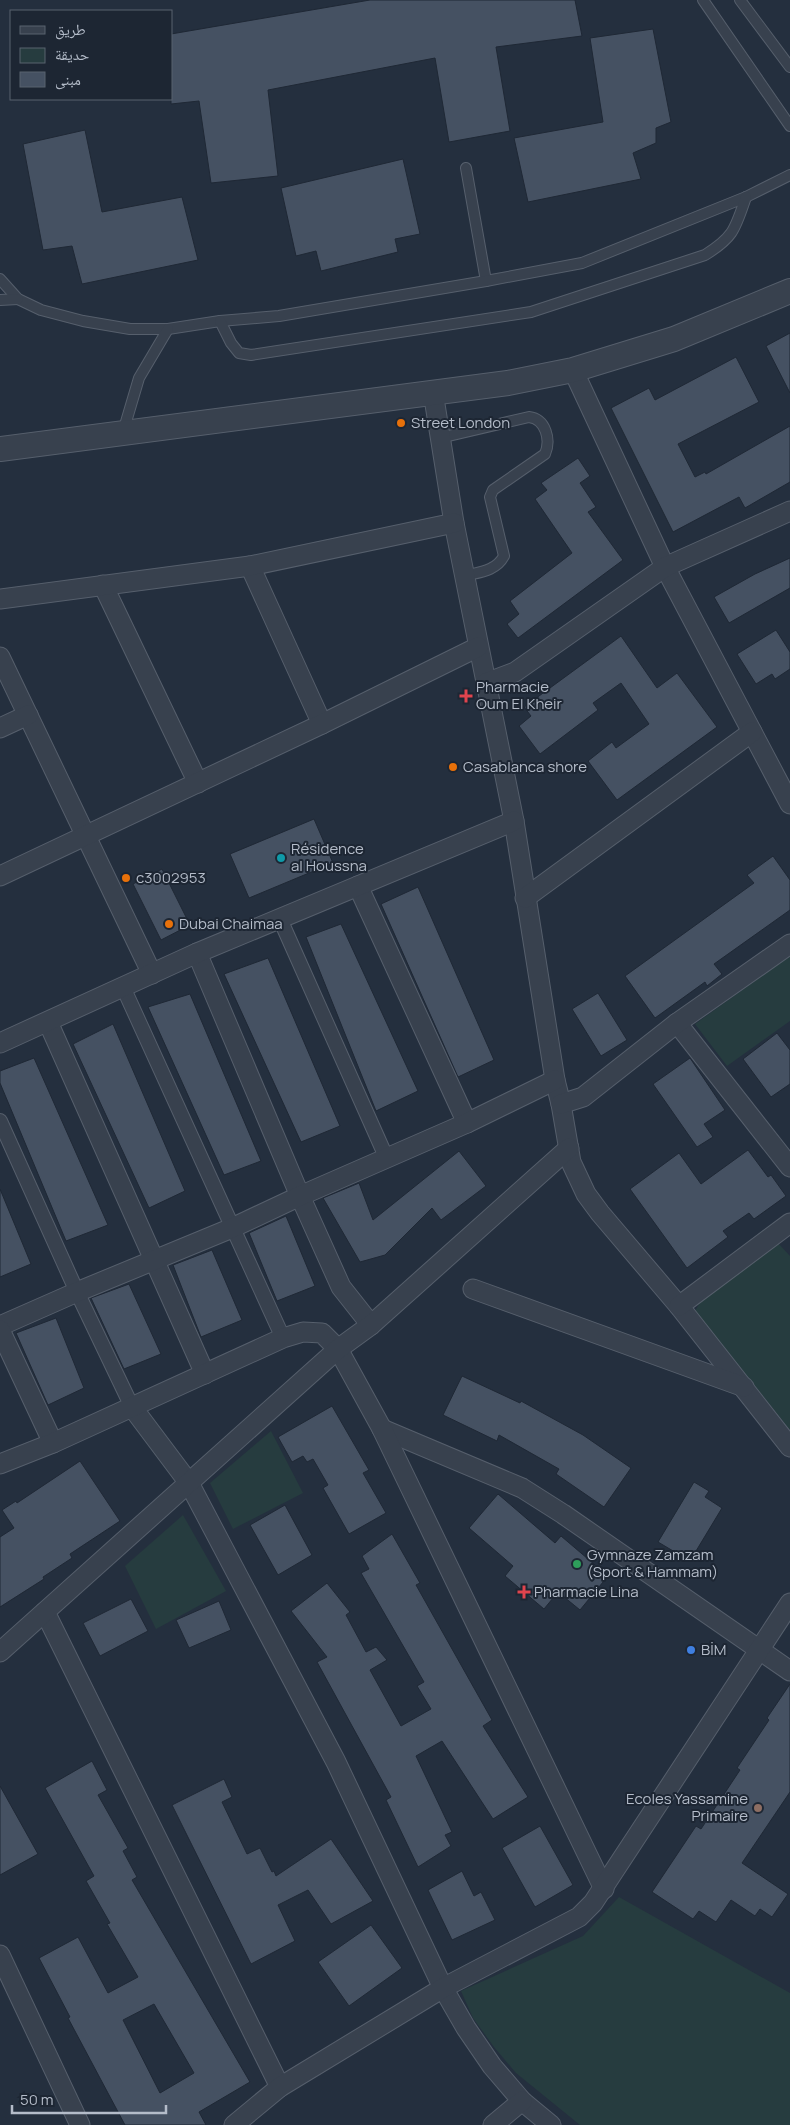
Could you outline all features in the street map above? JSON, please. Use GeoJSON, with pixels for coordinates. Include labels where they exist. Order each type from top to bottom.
{"type":"FeatureCollection","features":[{"type":"Feature","properties":{"kind":"street"},"geometry":{"type":"LineString","coordinates":[[0,449],[508,383],[572,370],[674,339],[790,290]]}},
{"type":"Feature","properties":{"kind":"street"},"geometry":{"type":"LineString","coordinates":[[572,370],[665,567],[790,804]]}},
{"type":"Feature","properties":{"kind":"street"},"geometry":{"type":"LineString","coordinates":[[433,392],[464,576],[514,821],[555,1080],[571,1162],[586,1194],[600,1213],[679,1306],[790,1447]]}},
{"type":"Feature","properties":{"kind":"street"},"geometry":{"type":"LineString","coordinates":[[486,683],[515,672],[665,567],[790,511]]}},
{"type":"Feature","properties":{"kind":"street"},"geometry":{"type":"LineString","coordinates":[[0,599],[250,566],[454,523]]}},
{"type":"Feature","properties":{"kind":"street"},"geometry":{"type":"LineString","coordinates":[[250,566],[322,724]]}},
{"type":"Feature","properties":{"kind":"street"},"geometry":{"type":"LineString","coordinates":[[103,585],[198,783]]}},
{"type":"Feature","properties":{"kind":"street"},"geometry":{"type":"LineString","coordinates":[[0,876],[322,724],[478,647]]}},
{"type":"Feature","properties":{"kind":"street"},"geometry":{"type":"LineString","coordinates":[[0,657],[152,974]]}},
{"type":"Feature","properties":{"kind":"street"},"geometry":{"type":"LineString","coordinates":[[0,728],[28,715]]}},
{"type":"Feature","properties":{"kind":"street"},"geometry":{"type":"LineString","coordinates":[[525,898],[752,732]]}},
{"type":"Feature","properties":{"kind":"street"},"geometry":{"type":"LineString","coordinates":[[0,1043],[197,953],[514,821]]}},
{"type":"Feature","properties":{"kind":"street"},"geometry":{"type":"LineString","coordinates":[[358,886],[467,1123]]}},
{"type":"Feature","properties":{"kind":"street"},"geometry":{"type":"LineString","coordinates":[[280,919],[387,1159]]}},
{"type":"Feature","properties":{"kind":"street"},"geometry":{"type":"LineString","coordinates":[[561,1104],[583,1097],[677,1023],[790,944]]}},
{"type":"Feature","properties":{"kind":"street"},"geometry":{"type":"LineString","coordinates":[[197,953],[300,1196],[341,1286],[371,1325]]}},
{"type":"Feature","properties":{"kind":"street"},"geometry":{"type":"LineString","coordinates":[[123,987],[283,1338]]}},
{"type":"Feature","properties":{"kind":"street"},"geometry":{"type":"LineString","coordinates":[[48,1022],[205,1374]]}},
{"type":"Feature","properties":{"kind":"street"},"geometry":{"type":"LineString","coordinates":[[677,1023],[790,1167]]}},
{"type":"Feature","properties":{"kind":"street"},"geometry":{"type":"LineString","coordinates":[[0,1326],[154,1259],[232,1228],[467,1123],[555,1080]]}},
{"type":"Feature","properties":{"kind":"street"},"geometry":{"type":"LineString","coordinates":[[0,1121],[77,1292],[132,1407],[189,1483],[336,1762],[443,1988],[466,2028],[492,2066],[522,2101],[551,2125]]}},
{"type":"Feature","properties":{"kind":"street"},"geometry":{"type":"LineString","coordinates":[[0,1652],[338,1349],[371,1325],[568,1148]]}},
{"type":"Feature","properties":{"kind":"street"},"geometry":{"type":"LineString","coordinates":[[679,1306],[787,1231]]}},
{"type":"Feature","properties":{"kind":"street"},"geometry":{"type":"LineString","coordinates":[[473,1288],[744,1388]]}},
{"type":"Feature","properties":{"kind":"street"},"geometry":{"type":"LineString","coordinates":[[0,1330],[53,1443]]}},
{"type":"Feature","properties":{"kind":"street"},"geometry":{"type":"LineString","coordinates":[[0,1464],[53,1443],[283,1338],[303,1332],[322,1333],[338,1349],[382,1428],[604,1889]]}},
{"type":"Feature","properties":{"kind":"street"},"geometry":{"type":"LineString","coordinates":[[382,1428],[522,1488],[563,1514],[790,1671]]}},
{"type":"Feature","properties":{"kind":"street"},"geometry":{"type":"LineString","coordinates":[[234,2125],[280,2087],[443,1988],[579,1916],[594,1903],[790,1603]]}},
{"type":"Feature","properties":{"kind":"street"},"geometry":{"type":"LineString","coordinates":[[45,1612],[280,2087]]}},
{"type":"Feature","properties":{"kind":"street"},"geometry":{"type":"LineString","coordinates":[[2,1962],[80,2125]]}},
{"type":"Feature","properties":{"kind":"street"},"geometry":{"type":"LineString","coordinates":[[493,2125],[522,2101]]}},
{"type":"Feature","properties":{"kind":"lane"},"geometry":{"type":"LineString","coordinates":[[703,0],[790,126]]}},
{"type":"Feature","properties":{"kind":"lane"},"geometry":{"type":"LineString","coordinates":[[740,0],[790,67]]}},
{"type":"Feature","properties":{"kind":"lane"},"geometry":{"type":"LineString","coordinates":[[466,168],[486,281]]}},
{"type":"Feature","properties":{"kind":"lane"},"geometry":{"type":"LineString","coordinates":[[0,279],[18,298],[41,310],[83,321],[130,329],[168,329],[220,321],[279,316],[582,263],[746,197],[790,175]]}},
{"type":"Feature","properties":{"kind":"lane"},"geometry":{"type":"LineString","coordinates":[[220,321],[231,343],[239,353],[251,355],[531,312],[705,255],[724,244],[735,231],[746,197]]}},
{"type":"Feature","properties":{"kind":"lane"},"geometry":{"type":"LineString","coordinates":[[0,300],[18,298]]}},
{"type":"Feature","properties":{"kind":"lane"},"geometry":{"type":"LineString","coordinates":[[123,433],[139,378],[168,329]]}},
{"type":"Feature","properties":{"kind":"lane"},"geometry":{"type":"LineString","coordinates":[[440,438],[529,417],[536,418],[542,422],[548,440],[545,454],[492,490],[490,497],[504,556],[500,563],[486,571],[464,576]]}},
{"type":"Feature","properties":{"kind":"green space"},"geometry":{"type":"Polygon","coordinates":[[[790,956],[790,1021],[727,1066],[695,1024],[790,956]]]}},
{"type":"Feature","properties":{"kind":"green space"},"geometry":{"type":"Polygon","coordinates":[[[778,1243],[790,1256],[790,1430],[695,1311],[701,1301],[778,1243]]]}},
{"type":"Feature","properties":{"kind":"green space"},"geometry":{"type":"Polygon","coordinates":[[[271,1431],[303,1493],[233,1529],[210,1483],[271,1431]]]}},
{"type":"Feature","properties":{"kind":"green space"},"geometry":{"type":"Polygon","coordinates":[[[183,1515],[226,1591],[156,1629],[125,1566],[183,1515]]]}},
{"type":"Feature","properties":{"kind":"green space"},"geometry":{"type":"Polygon","coordinates":[[[619,1897],[790,1993],[790,2125],[580,2125],[516,2073],[494,2047],[473,2018],[461,1991],[583,1936],[619,1897]]]}},
{"type":"Feature","properties":{"kind":"building"},"geometry":{"type":"Polygon","coordinates":[[[370,0],[575,0],[582,36],[496,47],[510,131],[449,142],[435,58],[268,90],[278,176],[211,183],[199,101],[171,104],[172,34],[370,0]]]}},
{"type":"Feature","properties":{"kind":"building"},"geometry":{"type":"Polygon","coordinates":[[[653,29],[671,122],[656,128],[656,143],[633,153],[641,179],[528,202],[514,138],[603,122],[590,38],[653,29]]]}},
{"type":"Feature","properties":{"kind":"building"},"geometry":{"type":"Polygon","coordinates":[[[85,130],[102,212],[182,197],[198,260],[82,284],[72,246],[43,250],[23,144],[85,130]]]}},
{"type":"Feature","properties":{"kind":"building"},"geometry":{"type":"Polygon","coordinates":[[[403,159],[420,234],[395,239],[398,252],[321,271],[316,251],[296,256],[281,188],[403,159]]]}},
{"type":"Feature","properties":{"kind":"building"},"geometry":{"type":"Polygon","coordinates":[[[790,333],[790,393],[766,346],[790,333]]]}},
{"type":"Feature","properties":{"kind":"building"},"geometry":{"type":"Polygon","coordinates":[[[736,357],[759,402],[678,444],[695,477],[705,472],[706,474],[790,426],[790,482],[745,508],[739,497],[673,532],[611,408],[649,388],[655,400],[736,357]]]}},
{"type":"Feature","properties":{"kind":"building"},"geometry":{"type":"Polygon","coordinates":[[[578,458],[590,476],[580,483],[596,507],[588,512],[623,560],[518,638],[507,624],[519,614],[510,601],[572,553],[535,499],[547,490],[541,483],[578,458]]]}},
{"type":"Feature","properties":{"kind":"building"},"geometry":{"type":"Polygon","coordinates":[[[790,558],[790,588],[729,623],[714,597],[755,574],[790,558]]]}},
{"type":"Feature","properties":{"kind":"building"},"geometry":{"type":"Polygon","coordinates":[[[776,630],[790,652],[790,669],[775,679],[772,674],[756,684],[737,654],[776,630]]]}},
{"type":"Feature","properties":{"kind":"building"},"geometry":{"type":"Polygon","coordinates":[[[621,636],[657,688],[677,673],[717,727],[617,800],[588,761],[612,742],[616,748],[649,724],[621,683],[593,703],[598,710],[540,754],[519,726],[531,716],[524,707],[621,636]]]}},
{"type":"Feature","properties":{"kind":"building","name":"Résidence al Houssna"},"geometry":{"type":"Polygon","coordinates":[[[314,819],[333,863],[249,898],[230,854],[314,819]]]}},
{"type":"Feature","properties":{"kind":"building"},"geometry":{"type":"Polygon","coordinates":[[[773,856],[790,880],[790,910],[714,964],[722,974],[707,986],[705,982],[655,1018],[625,976],[754,883],[747,875],[773,856]]]}},
{"type":"Feature","properties":{"kind":"building"},"geometry":{"type":"Polygon","coordinates":[[[162,869],[190,925],[161,940],[133,884],[162,869]]]}},
{"type":"Feature","properties":{"kind":"building"},"geometry":{"type":"Polygon","coordinates":[[[418,887],[494,1060],[458,1077],[381,904],[418,887]]]}},
{"type":"Feature","properties":{"kind":"building"},"geometry":{"type":"Polygon","coordinates":[[[341,924],[418,1091],[376,1111],[306,937],[341,924]]]}},
{"type":"Feature","properties":{"kind":"building"},"geometry":{"type":"Polygon","coordinates":[[[268,958],[340,1126],[301,1142],[224,974],[268,958]]]}},
{"type":"Feature","properties":{"kind":"building"},"geometry":{"type":"Polygon","coordinates":[[[598,993],[627,1040],[601,1056],[572,1009],[598,993]]]}},
{"type":"Feature","properties":{"kind":"building"},"geometry":{"type":"Polygon","coordinates":[[[190,994],[261,1161],[224,1175],[148,1007],[190,994]]]}},
{"type":"Feature","properties":{"kind":"building"},"geometry":{"type":"Polygon","coordinates":[[[113,1024],[185,1191],[149,1208],[73,1044],[113,1024]]]}},
{"type":"Feature","properties":{"kind":"building"},"geometry":{"type":"Polygon","coordinates":[[[777,1033],[790,1050],[790,1084],[771,1097],[743,1059],[777,1033]]]}},
{"type":"Feature","properties":{"kind":"building"},"geometry":{"type":"Polygon","coordinates":[[[34,1058],[108,1225],[66,1241],[0,1083],[0,1071],[34,1058]]]}},
{"type":"Feature","properties":{"kind":"building"},"geometry":{"type":"Polygon","coordinates":[[[690,1058],[725,1110],[704,1124],[713,1137],[697,1147],[653,1084],[690,1058]]]}},
{"type":"Feature","properties":{"kind":"building"},"geometry":{"type":"Polygon","coordinates":[[[748,1150],[768,1177],[771,1175],[786,1196],[754,1219],[749,1213],[723,1231],[728,1237],[687,1268],[630,1189],[679,1153],[701,1184],[748,1150]]]}},
{"type":"Feature","properties":{"kind":"building"},"geometry":{"type":"Polygon","coordinates":[[[459,1151],[486,1186],[441,1220],[432,1208],[385,1255],[360,1262],[323,1198],[359,1183],[373,1220],[459,1151]]]}},
{"type":"Feature","properties":{"kind":"building"},"geometry":{"type":"Polygon","coordinates":[[[0,1189],[31,1264],[0,1277],[0,1189]]]}},
{"type":"Feature","properties":{"kind":"building"},"geometry":{"type":"Polygon","coordinates":[[[286,1216],[315,1286],[277,1301],[249,1233],[286,1216]]]}},
{"type":"Feature","properties":{"kind":"building"},"geometry":{"type":"Polygon","coordinates":[[[212,1250],[242,1320],[201,1337],[173,1265],[212,1250]]]}},
{"type":"Feature","properties":{"kind":"building"},"geometry":{"type":"Polygon","coordinates":[[[129,1284],[161,1354],[124,1369],[91,1298],[129,1284]]]}},
{"type":"Feature","properties":{"kind":"building"},"geometry":{"type":"Polygon","coordinates":[[[56,1318],[84,1388],[48,1405],[16,1333],[56,1318]]]}},
{"type":"Feature","properties":{"kind":"building"},"geometry":{"type":"Polygon","coordinates":[[[462,1376],[520,1403],[521,1401],[583,1435],[631,1468],[604,1507],[556,1474],[559,1469],[499,1435],[497,1441],[443,1415],[462,1376]]]}},
{"type":"Feature","properties":{"kind":"building"},"geometry":{"type":"Polygon","coordinates":[[[332,1406],[369,1470],[363,1473],[386,1513],[349,1534],[323,1488],[328,1485],[313,1459],[307,1462],[303,1456],[292,1462],[278,1437],[332,1406]]]}},
{"type":"Feature","properties":{"kind":"building"},"geometry":{"type":"Polygon","coordinates":[[[80,1461],[120,1521],[70,1554],[72,1558],[43,1577],[44,1579],[0,1607],[0,1537],[14,1528],[2,1510],[16,1501],[17,1503],[80,1461]]]}},
{"type":"Feature","properties":{"kind":"building"},"geometry":{"type":"Polygon","coordinates":[[[694,1482],[709,1491],[705,1497],[722,1508],[690,1561],[658,1542],[694,1482]]]}},
{"type":"Feature","properties":{"kind":"building"},"geometry":{"type":"Polygon","coordinates":[[[498,1494],[555,1543],[561,1536],[608,1576],[580,1610],[558,1592],[544,1609],[505,1576],[513,1566],[469,1528],[498,1494]]]}},
{"type":"Feature","properties":{"kind":"building"},"geometry":{"type":"Polygon","coordinates":[[[285,1505],[312,1555],[278,1575],[250,1525],[285,1505]]]}},
{"type":"Feature","properties":{"kind":"building"},"geometry":{"type":"Polygon","coordinates":[[[392,1534],[420,1583],[416,1585],[492,1720],[483,1726],[528,1797],[493,1819],[442,1741],[416,1756],[452,1832],[445,1835],[451,1846],[418,1867],[386,1800],[391,1797],[317,1662],[327,1657],[291,1611],[327,1583],[350,1612],[346,1615],[366,1652],[376,1647],[387,1660],[370,1670],[401,1726],[431,1709],[417,1686],[424,1682],[361,1573],[369,1569],[362,1556],[392,1534]]]}},
{"type":"Feature","properties":{"kind":"building"},"geometry":{"type":"Polygon","coordinates":[[[131,1599],[148,1631],[100,1656],[83,1623],[131,1599]]]}},
{"type":"Feature","properties":{"kind":"building"},"geometry":{"type":"Polygon","coordinates":[[[219,1601],[231,1630],[189,1648],[176,1620],[219,1601]]]}},
{"type":"Feature","properties":{"kind":"building","name":"Ecoles Yassamine Primaire"},"geometry":{"type":"Polygon","coordinates":[[[790,1684],[790,1792],[742,1863],[788,1894],[772,1917],[760,1909],[755,1916],[731,1900],[716,1922],[699,1911],[693,1919],[652,1892],[696,1826],[701,1829],[740,1770],[737,1768],[790,1684]]]}},
{"type":"Feature","properties":{"kind":"building"},"geometry":{"type":"Polygon","coordinates":[[[92,1761],[107,1790],[98,1795],[128,1848],[123,1851],[137,1877],[132,1880],[250,2082],[199,2112],[206,2125],[125,2125],[68,2018],[70,2017],[39,1958],[78,1937],[108,1993],[138,1977],[107,1924],[110,1923],[86,1881],[94,1876],[45,1788],[92,1761]],[[154,2004],[123,2020],[160,2093],[194,2073],[154,2004]]]}},
{"type":"Feature","properties":{"kind":"building"},"geometry":{"type":"Polygon","coordinates":[[[224,1779],[232,1797],[222,1802],[247,1854],[260,1848],[276,1876],[331,1839],[373,1901],[331,1924],[308,1890],[278,1905],[295,1941],[251,1964],[172,1805],[224,1779]]]}},
{"type":"Feature","properties":{"kind":"building"},"geometry":{"type":"Polygon","coordinates":[[[0,1786],[38,1854],[0,1875],[0,1786]]]}},
{"type":"Feature","properties":{"kind":"building"},"geometry":{"type":"Polygon","coordinates":[[[540,1826],[573,1885],[535,1907],[502,1848],[540,1826]]]}},
{"type":"Feature","properties":{"kind":"building"},"geometry":{"type":"Polygon","coordinates":[[[462,1871],[474,1896],[481,1892],[495,1920],[452,1940],[428,1890],[462,1871]]]}},
{"type":"Feature","properties":{"kind":"building"},"geometry":{"type":"Polygon","coordinates":[[[371,1925],[402,1968],[349,2006],[318,1962],[371,1925]]]}},
{"type":"Feature","properties":{"kind":"place","name":"Street London"},"geometry":{"type":"Point","coordinates":[401,423]}},
{"type":"Feature","properties":{"kind":"place","name":"Pharmacie Oum El Kheir"},"geometry":{"type":"Point","coordinates":[466,696]}},
{"type":"Feature","properties":{"kind":"place","name":"Casablanca shore"},"geometry":{"type":"Point","coordinates":[453,767]}},
{"type":"Feature","properties":{"kind":"place","name":"Résidence al Houssna"},"geometry":{"type":"Point","coordinates":[281,858]}},
{"type":"Feature","properties":{"kind":"place","name":"c3002953"},"geometry":{"type":"Point","coordinates":[126,878]}},
{"type":"Feature","properties":{"kind":"place","name":"Dubai Chaimaa"},"geometry":{"type":"Point","coordinates":[169,924]}},
{"type":"Feature","properties":{"kind":"place","name":"Gymnaze Zamzam (Sport & Hammam)"},"geometry":{"type":"Point","coordinates":[577,1564]}},
{"type":"Feature","properties":{"kind":"place","name":"Pharmacie Lina"},"geometry":{"type":"Point","coordinates":[524,1592]}},
{"type":"Feature","properties":{"kind":"place","name":"BİM"},"geometry":{"type":"Point","coordinates":[691,1650]}},
{"type":"Feature","properties":{"kind":"place","name":"Ecoles Yassamine Primaire"},"geometry":{"type":"Point","coordinates":[758,1808]}}]}
